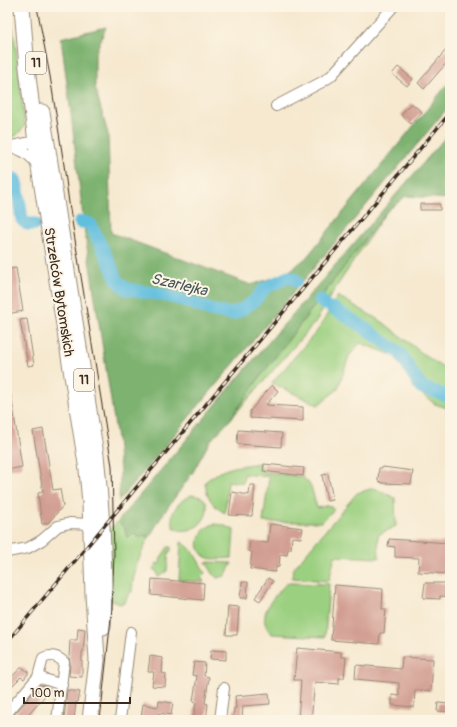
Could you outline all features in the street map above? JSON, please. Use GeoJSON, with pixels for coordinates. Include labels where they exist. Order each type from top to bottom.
{"type":"FeatureCollection","features":[{"type":"Feature","properties":{"kind":"highway","name":"Strzelców Bytomskich"},"geometry":{"type":"LineString","coordinates":[[22,10],[86,462],[90,503],[97,660],[90,720]]}},
{"type":"Feature","properties":{"kind":"highway","name":"Strzelców Bytomskich"},"geometry":{"type":"LineString","coordinates":[[38,120],[28,140],[44,163]]}},
{"type":"Feature","properties":{"kind":"highway","name":"11"},"geometry":{"type":"LineString","coordinates":[[44,163],[96,455],[101,501],[105,596],[102,644],[97,660]]}},
{"type":"Feature","properties":{"kind":"street"},"geometry":{"type":"LineString","coordinates":[[276,106],[331,76],[393,7]]}},
{"type":"Feature","properties":{"kind":"street"},"geometry":{"type":"LineString","coordinates":[[8,145],[28,140]]}},
{"type":"Feature","properties":{"kind":"street"},"geometry":{"type":"LineString","coordinates":[[8,145],[28,140]]}},
{"type":"Feature","properties":{"kind":"street"},"geometry":{"type":"LineString","coordinates":[[8,145],[26,153],[33,159],[44,163]]}},
{"type":"Feature","properties":{"kind":"street"},"geometry":{"type":"LineString","coordinates":[[7,552],[28,548],[42,540],[58,526],[70,523],[91,524]]}},
{"type":"Feature","properties":{"kind":"street"},"geometry":{"type":"LineString","coordinates":[[120,720],[131,632]]}},
{"type":"Feature","properties":{"kind":"street"},"geometry":{"type":"LineString","coordinates":[[7,713],[38,677],[43,658],[48,655],[57,656],[64,662],[57,720]]}},
{"type":"Feature","properties":{"kind":"street"},"geometry":{"type":"LineString","coordinates":[[38,677],[62,685]]}},
{"type":"Feature","properties":{"kind":"street"},"geometry":{"type":"LineString","coordinates":[[220,720],[224,688]]}},
{"type":"Feature","properties":{"kind":"green space"},"geometry":{"type":"Polygon","coordinates":[[[7,7],[10,10],[15,41],[25,126],[16,136],[7,138],[7,7]]]}},
{"type":"Feature","properties":{"kind":"green space"},"geometry":{"type":"Polygon","coordinates":[[[106,27],[95,54],[95,88],[108,134],[111,233],[251,285],[287,273],[306,258],[450,81],[450,105],[119,501],[120,471],[117,439],[85,234],[61,38],[106,27]]]}},
{"type":"Feature","properties":{"kind":"green space"},"geometry":{"type":"Polygon","coordinates":[[[450,132],[450,199],[406,196],[386,212],[260,377],[229,421],[210,441],[193,472],[163,514],[150,536],[138,537],[134,533],[128,538],[125,529],[118,521],[255,358],[450,132]]]}},
{"type":"Feature","properties":{"kind":"green space"},"geometry":{"type":"Polygon","coordinates":[[[386,212],[331,295],[317,320],[229,421],[260,377],[386,212]]]}},
{"type":"Feature","properties":{"kind":"green space"},"geometry":{"type":"Polygon","coordinates":[[[338,296],[384,323],[450,373],[450,409],[435,404],[415,389],[395,356],[360,343],[349,356],[338,389],[318,405],[272,383],[318,330],[338,296]]]}},
{"type":"Feature","properties":{"kind":"green space"},"geometry":{"type":"Polygon","coordinates":[[[259,463],[263,472],[303,477],[311,486],[317,508],[329,505],[334,510],[322,522],[263,522],[269,477],[244,474],[243,483],[228,481],[225,513],[217,508],[207,492],[205,482],[225,470],[259,463]]]}},
{"type":"Feature","properties":{"kind":"green space"},"geometry":{"type":"Polygon","coordinates":[[[374,488],[395,498],[396,526],[378,535],[379,558],[335,556],[329,581],[292,578],[293,569],[357,493],[374,488]]]}},
{"type":"Feature","properties":{"kind":"green space"},"geometry":{"type":"Polygon","coordinates":[[[192,495],[201,497],[206,502],[207,507],[204,518],[201,523],[191,529],[180,530],[174,528],[172,515],[176,507],[185,498],[192,495]]]}},
{"type":"Feature","properties":{"kind":"green space"},"geometry":{"type":"Polygon","coordinates":[[[118,521],[125,529],[128,538],[134,532],[138,537],[150,536],[138,563],[132,592],[129,593],[125,602],[120,604],[109,600],[106,533],[118,521]]]}},
{"type":"Feature","properties":{"kind":"green space"},"geometry":{"type":"Polygon","coordinates":[[[214,524],[223,525],[234,530],[232,558],[207,558],[200,552],[198,542],[202,533],[209,526],[214,524]]]}},
{"type":"Feature","properties":{"kind":"green space"},"geometry":{"type":"Polygon","coordinates":[[[181,542],[192,551],[198,560],[205,573],[201,577],[204,582],[179,580],[181,542]]]}},
{"type":"Feature","properties":{"kind":"green space"},"geometry":{"type":"Polygon","coordinates":[[[168,547],[171,547],[171,551],[169,551],[167,571],[158,577],[157,572],[153,569],[157,563],[159,564],[161,561],[160,559],[168,547]]]}},
{"type":"Feature","properties":{"kind":"green space"},"geometry":{"type":"Polygon","coordinates":[[[206,562],[232,563],[225,576],[217,578],[206,562]]]}},
{"type":"Feature","properties":{"kind":"green space"},"geometry":{"type":"Polygon","coordinates":[[[287,583],[329,584],[325,637],[272,634],[268,629],[265,623],[265,617],[268,606],[287,583]]]}},
{"type":"Feature","properties":{"kind":"building"},"geometry":{"type":"Polygon","coordinates":[[[446,50],[450,53],[450,59],[424,89],[418,83],[446,50]]]}},
{"type":"Feature","properties":{"kind":"building"},"geometry":{"type":"Polygon","coordinates":[[[398,67],[413,79],[407,86],[392,74],[398,67]]]}},
{"type":"Feature","properties":{"kind":"building"},"geometry":{"type":"Polygon","coordinates":[[[411,103],[422,112],[411,124],[401,115],[411,103]]]}},
{"type":"Feature","properties":{"kind":"building"},"geometry":{"type":"Polygon","coordinates":[[[420,204],[440,204],[440,210],[420,210],[420,204]]]}},
{"type":"Feature","properties":{"kind":"building"},"geometry":{"type":"Polygon","coordinates":[[[16,268],[23,311],[7,314],[7,269],[16,268]]]}},
{"type":"Feature","properties":{"kind":"building"},"geometry":{"type":"Polygon","coordinates":[[[27,319],[34,365],[28,366],[20,320],[27,319]]]}},
{"type":"Feature","properties":{"kind":"building"},"geometry":{"type":"Polygon","coordinates":[[[272,385],[278,391],[266,405],[303,407],[303,421],[250,418],[250,411],[272,385]]]}},
{"type":"Feature","properties":{"kind":"building"},"geometry":{"type":"Polygon","coordinates":[[[7,389],[10,389],[22,467],[7,470],[7,389]]]}},
{"type":"Feature","properties":{"kind":"building"},"geometry":{"type":"Polygon","coordinates":[[[43,429],[53,490],[60,489],[63,506],[48,523],[42,524],[38,493],[43,492],[33,431],[43,429]]]}},
{"type":"Feature","properties":{"kind":"building"},"geometry":{"type":"Polygon","coordinates":[[[238,430],[282,433],[281,447],[237,444],[238,430]]]}},
{"type":"Feature","properties":{"kind":"building"},"geometry":{"type":"Polygon","coordinates":[[[264,464],[304,468],[303,476],[263,471],[264,464]]]}},
{"type":"Feature","properties":{"kind":"building"},"geometry":{"type":"Polygon","coordinates":[[[383,467],[413,471],[411,484],[383,483],[378,481],[379,468],[383,467]]]}},
{"type":"Feature","properties":{"kind":"building"},"geometry":{"type":"Polygon","coordinates":[[[328,474],[333,500],[327,501],[322,475],[328,474]]]}},
{"type":"Feature","properties":{"kind":"building"},"geometry":{"type":"Polygon","coordinates":[[[250,485],[255,485],[252,516],[229,515],[232,492],[249,495],[250,485]]]}},
{"type":"Feature","properties":{"kind":"building"},"geometry":{"type":"Polygon","coordinates":[[[270,524],[303,528],[301,538],[292,537],[291,549],[288,549],[287,555],[280,554],[279,567],[276,567],[275,572],[250,569],[252,552],[249,551],[250,541],[268,543],[270,524]]]}},
{"type":"Feature","properties":{"kind":"building"},"geometry":{"type":"Polygon","coordinates":[[[389,539],[450,543],[450,574],[418,572],[419,558],[395,557],[395,547],[388,546],[389,539]]]}},
{"type":"Feature","properties":{"kind":"building"},"geometry":{"type":"Polygon","coordinates":[[[268,578],[273,581],[260,601],[255,598],[268,578]]]}},
{"type":"Feature","properties":{"kind":"building"},"geometry":{"type":"Polygon","coordinates":[[[152,579],[204,583],[203,600],[151,595],[152,579]]]}},
{"type":"Feature","properties":{"kind":"building"},"geometry":{"type":"Polygon","coordinates":[[[242,582],[248,582],[247,598],[240,598],[242,582]]]}},
{"type":"Feature","properties":{"kind":"building"},"geometry":{"type":"Polygon","coordinates":[[[425,583],[450,583],[450,597],[440,596],[440,599],[423,598],[425,583]]]}},
{"type":"Feature","properties":{"kind":"building"},"geometry":{"type":"Polygon","coordinates":[[[335,585],[383,589],[382,609],[386,609],[384,633],[380,633],[379,644],[331,640],[335,585]]]}},
{"type":"Feature","properties":{"kind":"building"},"geometry":{"type":"Polygon","coordinates":[[[228,606],[239,607],[237,635],[226,635],[228,606]]]}},
{"type":"Feature","properties":{"kind":"building"},"geometry":{"type":"Polygon","coordinates":[[[78,628],[85,629],[82,652],[82,677],[69,676],[70,640],[77,640],[78,628]]]}},
{"type":"Feature","properties":{"kind":"building"},"geometry":{"type":"Polygon","coordinates":[[[297,648],[341,652],[341,657],[346,657],[344,678],[339,678],[339,684],[315,682],[311,720],[298,720],[301,680],[294,680],[297,648]]]}},
{"type":"Feature","properties":{"kind":"building"},"geometry":{"type":"Polygon","coordinates":[[[211,650],[226,651],[226,660],[210,659],[211,650]]]}},
{"type":"Feature","properties":{"kind":"building"},"geometry":{"type":"Polygon","coordinates":[[[150,656],[163,658],[162,673],[166,674],[165,687],[152,686],[154,672],[148,672],[150,656]]]}},
{"type":"Feature","properties":{"kind":"building"},"geometry":{"type":"Polygon","coordinates":[[[402,657],[433,659],[431,691],[415,690],[414,707],[392,705],[392,695],[399,696],[399,683],[355,679],[356,665],[401,669],[402,657]]]}},
{"type":"Feature","properties":{"kind":"building"},"geometry":{"type":"Polygon","coordinates":[[[194,662],[205,663],[204,676],[209,677],[205,703],[208,704],[206,720],[193,720],[196,702],[193,701],[197,676],[192,675],[194,662]]]}},
{"type":"Feature","properties":{"kind":"building"},"geometry":{"type":"Polygon","coordinates":[[[22,667],[28,672],[28,674],[24,679],[21,677],[7,691],[7,681],[22,667]]]}},
{"type":"Feature","properties":{"kind":"building"},"geometry":{"type":"Polygon","coordinates":[[[40,685],[45,686],[50,690],[24,720],[19,717],[16,720],[7,720],[12,717],[40,685]]]}},
{"type":"Feature","properties":{"kind":"building"},"geometry":{"type":"Polygon","coordinates":[[[67,690],[80,692],[78,702],[76,702],[74,720],[64,720],[67,690]]]}},
{"type":"Feature","properties":{"kind":"building"},"geometry":{"type":"Polygon","coordinates":[[[269,693],[270,704],[243,706],[242,720],[233,720],[234,708],[236,708],[235,696],[269,693]]]}},
{"type":"Feature","properties":{"kind":"building"},"geometry":{"type":"Polygon","coordinates":[[[159,701],[173,703],[171,715],[158,713],[157,720],[141,718],[143,704],[158,707],[159,701]]]}},
{"type":"Feature","properties":{"kind":"building"},"geometry":{"type":"Polygon","coordinates":[[[438,703],[450,704],[450,712],[437,711],[438,703]]]}},
{"type":"Feature","properties":{"kind":"waterway","name":"Szarlejka"},"geometry":{"type":"LineString","coordinates":[[7,176],[15,179],[17,183],[22,220],[27,224],[35,224]]}},
{"type":"Feature","properties":{"kind":"waterway","name":"Szarlejka"},"geometry":{"type":"LineString","coordinates":[[80,222],[90,224],[117,280],[126,289],[158,294],[183,300],[214,311],[233,314],[254,301],[265,288],[288,277],[293,278],[296,281]]}},
{"type":"Feature","properties":{"kind":"waterway","name":"Szarlejka"},"geometry":{"type":"LineString","coordinates":[[320,300],[324,304]]}},
{"type":"Feature","properties":{"kind":"waterway","name":"Szarlejka"},"geometry":{"type":"LineString","coordinates":[[332,308],[359,324],[400,353],[421,387],[450,397]]}},
{"type":"Feature","properties":{"kind":"tram line"},"geometry":{"type":"LineString","coordinates":[[37,7],[50,76],[112,466],[114,553],[112,608],[100,720]]}},
{"type":"Feature","properties":{"kind":"railway"},"geometry":{"type":"LineString","coordinates":[[7,642],[450,113]]}}]}
